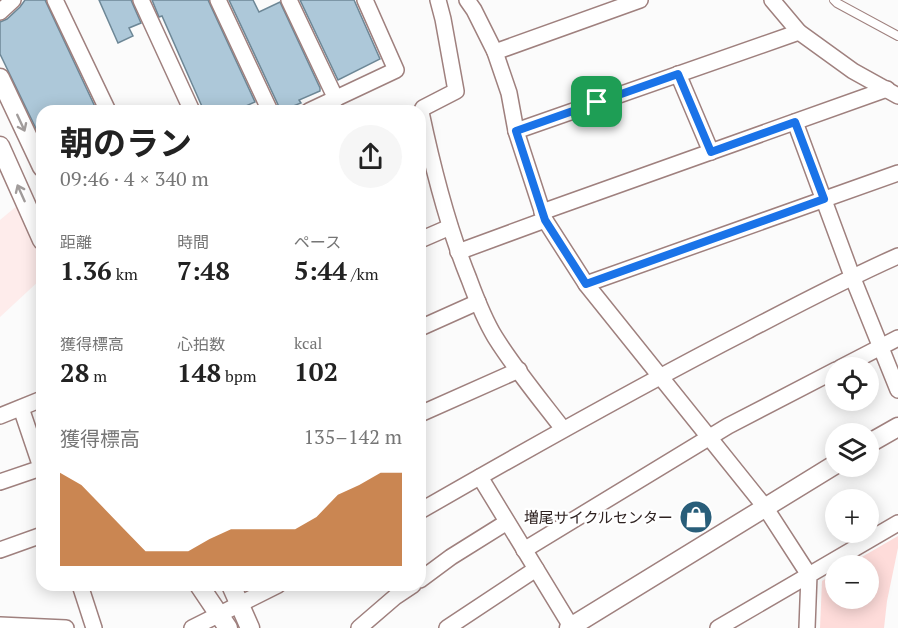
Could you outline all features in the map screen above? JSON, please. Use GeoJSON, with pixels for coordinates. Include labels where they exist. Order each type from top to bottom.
{"type":"FeatureCollection","features":[{"type":"Feature","properties":{"kind":"street"},"geometry":{"type":"LineString","coordinates":[[0,12],[13,0]]}},
{"type":"Feature","properties":{"kind":"street"},"geometry":{"type":"LineString","coordinates":[[56,0],[105,105]]}},
{"type":"Feature","properties":{"kind":"street"},"geometry":{"type":"LineString","coordinates":[[141,0],[189,105]]}},
{"type":"Feature","properties":{"kind":"street"},"geometry":{"type":"LineString","coordinates":[[218,0],[267,105]]}},
{"type":"Feature","properties":{"kind":"street"},"geometry":{"type":"LineString","coordinates":[[289,0],[336,99]]}},
{"type":"Feature","properties":{"kind":"street"},"geometry":{"type":"LineString","coordinates":[[322,105],[396,70],[365,0]]}},
{"type":"Feature","properties":{"kind":"street"},"geometry":{"type":"LineString","coordinates":[[426,106],[456,91],[438,0]]}},
{"type":"Feature","properties":{"kind":"street"},"geometry":{"type":"LineString","coordinates":[[467,0],[495,52],[509,93],[516,131],[544,216],[586,284],[765,507],[809,575],[807,628]]}},
{"type":"Feature","properties":{"kind":"street"},"geometry":{"type":"LineString","coordinates":[[495,52],[640,0]]}},
{"type":"Feature","properties":{"kind":"street"},"geometry":{"type":"LineString","coordinates":[[772,0],[799,32],[853,71],[893,93]]}},
{"type":"Feature","properties":{"kind":"street"},"geometry":{"type":"LineString","coordinates":[[516,131],[799,32]]}},
{"type":"Feature","properties":{"kind":"street"},"geometry":{"type":"LineString","coordinates":[[678,74],[711,152]]}},
{"type":"Feature","properties":{"kind":"street"},"geometry":{"type":"LineString","coordinates":[[0,78],[36,154]]}},
{"type":"Feature","properties":{"kind":"street"},"geometry":{"type":"LineString","coordinates":[[458,252],[544,216],[711,152],[795,122],[893,93]]}},
{"type":"Feature","properties":{"kind":"street"},"geometry":{"type":"LineString","coordinates":[[795,122],[852,276],[898,390]]}},
{"type":"Feature","properties":{"kind":"street"},"geometry":{"type":"LineString","coordinates":[[0,146],[36,227]]}},
{"type":"Feature","properties":{"kind":"street"},"geometry":{"type":"LineString","coordinates":[[426,158],[458,252],[478,302],[495,336],[563,429]]}},
{"type":"Feature","properties":{"kind":"street"},"geometry":{"type":"LineString","coordinates":[[586,284],[898,173]]}},
{"type":"Feature","properties":{"kind":"street"},"geometry":{"type":"LineString","coordinates":[[426,237],[450,227]]}},
{"type":"Feature","properties":{"kind":"street"},"geometry":{"type":"LineString","coordinates":[[426,508],[660,376],[852,276],[898,256]]}},
{"type":"Feature","properties":{"kind":"street"},"geometry":{"type":"LineString","coordinates":[[426,325],[478,302]]}},
{"type":"Feature","properties":{"kind":"street"},"geometry":{"type":"LineString","coordinates":[[860,357],[898,338]]}},
{"type":"Feature","properties":{"kind":"street"},"geometry":{"type":"LineString","coordinates":[[426,411],[519,370]]}},
{"type":"Feature","properties":{"kind":"street"},"geometry":{"type":"LineString","coordinates":[[524,550],[709,437],[825,376]]}},
{"type":"Feature","properties":{"kind":"street"},"geometry":{"type":"LineString","coordinates":[[0,416],[36,402]]}},
{"type":"Feature","properties":{"kind":"street"},"geometry":{"type":"LineString","coordinates":[[21,408],[36,452]]}},
{"type":"Feature","properties":{"kind":"street"},"geometry":{"type":"LineString","coordinates":[[879,438],[898,428]]}},
{"type":"Feature","properties":{"kind":"street"},"geometry":{"type":"LineString","coordinates":[[0,482],[36,471]]}},
{"type":"Feature","properties":{"kind":"street"},"geometry":{"type":"LineString","coordinates":[[480,477],[570,628],[825,471]]}},
{"type":"Feature","properties":{"kind":"street"},"geometry":{"type":"LineString","coordinates":[[426,576],[507,522]]}},
{"type":"Feature","properties":{"kind":"street"},"geometry":{"type":"LineString","coordinates":[[718,628],[898,523]]}},
{"type":"Feature","properties":{"kind":"street"},"geometry":{"type":"LineString","coordinates":[[0,550],[36,537]]}},
{"type":"Feature","properties":{"kind":"street"},"geometry":{"type":"LineString","coordinates":[[447,628],[536,569]]}},
{"type":"Feature","properties":{"kind":"street"},"geometry":{"type":"LineString","coordinates":[[82,591],[94,628]]}},
{"type":"Feature","properties":{"kind":"street"},"geometry":{"type":"LineString","coordinates":[[204,591],[224,621]]}},
{"type":"Feature","properties":{"kind":"street"},"geometry":{"type":"LineString","coordinates":[[234,591],[250,628]]}},
{"type":"Feature","properties":{"kind":"street"},"geometry":{"type":"LineString","coordinates":[[192,628],[224,621],[239,604],[266,591]]}},
{"type":"Feature","properties":{"kind":"street"},"geometry":{"type":"LineString","coordinates":[[359,628],[404,591]]}},
{"type":"Feature","properties":{"kind":"street"},"geometry":{"type":"LineString","coordinates":[[9,626],[66,628]]}},
{"type":"Feature","properties":{"kind":"lane"},"geometry":{"type":"LineString","coordinates":[[834,0],[898,36]]}},
{"type":"Feature","properties":{"kind":"shaded area"},"geometry":{"type":"Polygon","coordinates":[[[18,205],[36,245],[36,284],[0,317],[0,220],[18,205]]]}},
{"type":"Feature","properties":{"kind":"shaded area"},"geometry":{"type":"Polygon","coordinates":[[[898,536],[898,548],[884,628],[820,628],[822,581],[825,579],[825,609],[879,609],[879,555],[865,555],[898,536]]]}},
{"type":"Feature","properties":{"kind":"building"},"geometry":{"type":"Polygon","coordinates":[[[25,0],[45,0],[94,105],[36,105],[36,129],[0,54],[0,22],[20,7],[25,0]]]}},
{"type":"Feature","properties":{"kind":"building"},"geometry":{"type":"Polygon","coordinates":[[[99,0],[131,0],[141,23],[129,28],[133,36],[118,43],[99,0]]]}},
{"type":"Feature","properties":{"kind":"building"},"geometry":{"type":"Polygon","coordinates":[[[152,0],[208,0],[255,102],[248,105],[201,105],[162,16],[159,17],[152,0]]]}},
{"type":"Feature","properties":{"kind":"building"},"geometry":{"type":"Polygon","coordinates":[[[229,0],[253,0],[259,12],[280,2],[320,91],[299,100],[301,103],[296,105],[278,105],[229,0]]]}},
{"type":"Feature","properties":{"kind":"building"},"geometry":{"type":"Polygon","coordinates":[[[300,0],[354,0],[380,59],[338,80],[300,0]]]}},
{"type":"Feature","properties":{"kind":"place","name":"増尾サイクルセンター"},"geometry":{"type":"Point","coordinates":[696,517]}},
{"type":"Feature","properties":{"kind":"route"},"geometry":{"type":"LineString","coordinates":[[678,74],[711,152],[795,122],[824,199],[586,284],[545,220],[516,131],[597,102],[678,74]]}}]}
